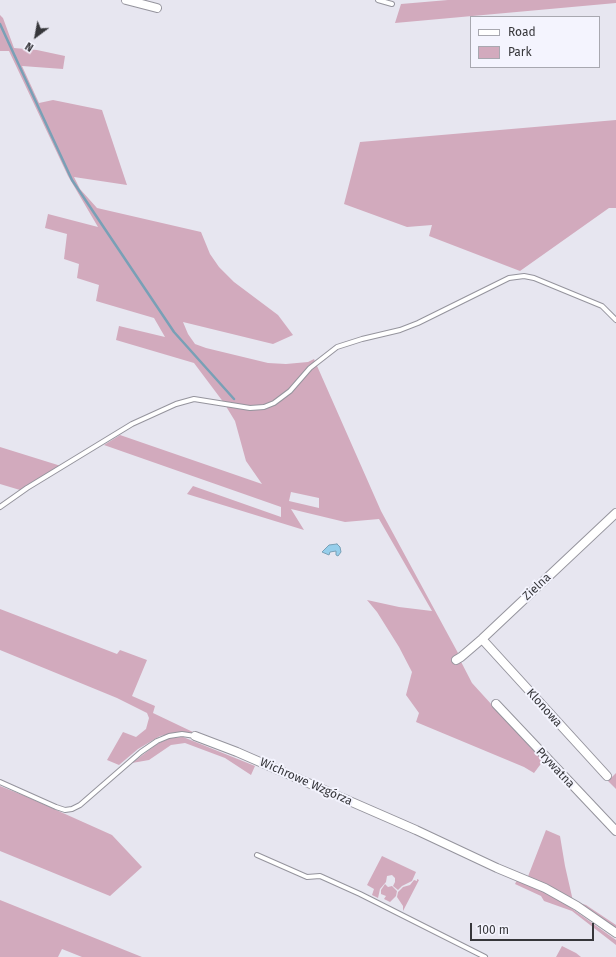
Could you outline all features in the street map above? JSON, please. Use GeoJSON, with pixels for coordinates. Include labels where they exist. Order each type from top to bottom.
{"type":"FeatureCollection","features":[{"type":"Feature","properties":{"kind":"street"},"geometry":{"type":"LineString","coordinates":[[126,0],[157,8]]}},
{"type":"Feature","properties":{"kind":"street","name":"Zielna"},"geometry":{"type":"LineString","coordinates":[[456,660],[482,639],[616,513]]}},
{"type":"Feature","properties":{"kind":"street","name":"Klonowa"},"geometry":{"type":"LineString","coordinates":[[482,639],[607,776]]}},
{"type":"Feature","properties":{"kind":"street","name":"Prywatna"},"geometry":{"type":"LineString","coordinates":[[496,704],[616,831]]}},
{"type":"Feature","properties":{"kind":"street","name":"Wichrowe Wzgórza"},"geometry":{"type":"LineString","coordinates":[[195,736],[237,752],[545,888],[577,906],[616,933]]}},
{"type":"Feature","properties":{"kind":"lane"},"geometry":{"type":"LineString","coordinates":[[378,0],[392,4]]}},
{"type":"Feature","properties":{"kind":"lane"},"geometry":{"type":"LineString","coordinates":[[0,507],[27,488],[132,424],[176,404],[194,399],[250,408],[264,407],[274,403],[290,391],[310,368],[337,347],[362,339],[400,330],[418,323],[509,278],[524,276],[534,278],[602,306],[616,320]]}},
{"type":"Feature","properties":{"kind":"lane","name":"Wichrowe Wzgórza"},"geometry":{"type":"LineString","coordinates":[[0,782],[56,807],[65,810],[72,809],[80,805],[141,752],[157,741],[169,736],[182,734],[195,736]]}},
{"type":"Feature","properties":{"kind":"lane"},"geometry":{"type":"LineString","coordinates":[[257,855],[307,877],[320,876],[360,894],[485,957]]}},
{"type":"Feature","properties":{"kind":"green space"},"geometry":{"type":"Polygon","coordinates":[[[448,0],[616,0],[616,3],[395,23],[401,4],[448,0]]]}},
{"type":"Feature","properties":{"kind":"green space"},"geometry":{"type":"Polygon","coordinates":[[[0,15],[3,18],[14,48],[37,50],[65,56],[63,69],[22,66],[39,103],[53,100],[102,110],[127,185],[74,177],[80,189],[97,208],[201,232],[210,254],[219,267],[234,282],[278,315],[293,335],[273,344],[183,322],[188,334],[195,344],[268,363],[286,364],[308,362],[314,359],[381,511],[458,653],[457,654],[472,683],[543,761],[534,773],[524,767],[416,722],[419,713],[406,695],[412,672],[399,647],[377,612],[367,600],[399,607],[432,611],[379,519],[345,522],[291,509],[304,530],[187,494],[193,486],[281,517],[281,507],[104,445],[120,435],[262,484],[246,461],[235,421],[224,403],[194,363],[116,340],[119,326],[165,337],[154,318],[96,301],[99,285],[77,278],[79,264],[64,259],[67,234],[45,228],[48,214],[98,227],[68,176],[9,51],[0,51],[0,15]],[[291,492],[289,501],[319,508],[319,498],[291,492]]]}},
{"type":"Feature","properties":{"kind":"green space"},"geometry":{"type":"Polygon","coordinates":[[[616,120],[616,208],[609,208],[520,271],[429,236],[432,225],[407,227],[344,204],[360,142],[616,120]]]}},
{"type":"Feature","properties":{"kind":"green space"},"geometry":{"type":"Polygon","coordinates":[[[0,447],[61,466],[20,490],[0,484],[0,447]]]}},
{"type":"Feature","properties":{"kind":"green space"},"geometry":{"type":"Polygon","coordinates":[[[0,609],[117,654],[120,650],[147,660],[132,696],[155,706],[153,713],[195,733],[180,732],[160,736],[138,749],[119,765],[107,760],[123,732],[136,737],[146,729],[149,718],[147,713],[117,698],[0,650],[0,609]]]}},
{"type":"Feature","properties":{"kind":"green space"},"geometry":{"type":"Polygon","coordinates":[[[183,737],[255,766],[251,775],[225,758],[185,743],[171,745],[149,760],[132,763],[157,744],[170,738],[183,737]]]}},
{"type":"Feature","properties":{"kind":"green space"},"geometry":{"type":"Polygon","coordinates":[[[616,773],[616,789],[608,781],[616,773]]]}},
{"type":"Feature","properties":{"kind":"green space"},"geometry":{"type":"Polygon","coordinates":[[[0,786],[112,835],[142,867],[110,896],[0,851],[0,786]]]}},
{"type":"Feature","properties":{"kind":"green space"},"geometry":{"type":"Polygon","coordinates":[[[546,830],[560,836],[573,901],[586,905],[616,925],[616,931],[527,879],[546,830]]]}},
{"type":"Feature","properties":{"kind":"green space"},"geometry":{"type":"Polygon","coordinates":[[[382,856],[416,872],[412,881],[402,886],[398,890],[393,886],[395,878],[392,875],[387,876],[386,882],[380,889],[378,898],[372,895],[374,889],[367,885],[382,856]]]}},
{"type":"Feature","properties":{"kind":"green space"},"geometry":{"type":"Polygon","coordinates":[[[417,879],[419,880],[403,911],[403,906],[397,897],[398,892],[403,887],[410,885],[414,880],[417,881],[417,879]]]}},
{"type":"Feature","properties":{"kind":"green space"},"geometry":{"type":"Polygon","coordinates":[[[517,880],[557,898],[616,940],[616,945],[572,911],[544,901],[541,896],[515,884],[517,880]]]}},
{"type":"Feature","properties":{"kind":"green space"},"geometry":{"type":"Polygon","coordinates":[[[385,884],[388,887],[392,886],[397,891],[396,896],[390,902],[384,899],[386,896],[381,894],[381,890],[385,884]]]}},
{"type":"Feature","properties":{"kind":"green space"},"geometry":{"type":"Polygon","coordinates":[[[0,900],[142,957],[82,957],[62,949],[58,957],[0,957],[0,900]]]}},
{"type":"Feature","properties":{"kind":"green space"},"geometry":{"type":"Polygon","coordinates":[[[562,946],[576,953],[581,957],[556,957],[562,946]]]}},
{"type":"Feature","properties":{"kind":"water"},"geometry":{"type":"Polygon","coordinates":[[[337,544],[340,547],[341,552],[338,556],[336,555],[336,551],[330,552],[329,555],[322,552],[329,545],[337,544]]]}},
{"type":"Feature","properties":{"kind":"waterway"},"geometry":{"type":"LineString","coordinates":[[0,24],[72,180],[174,332],[234,399]]}}]}
